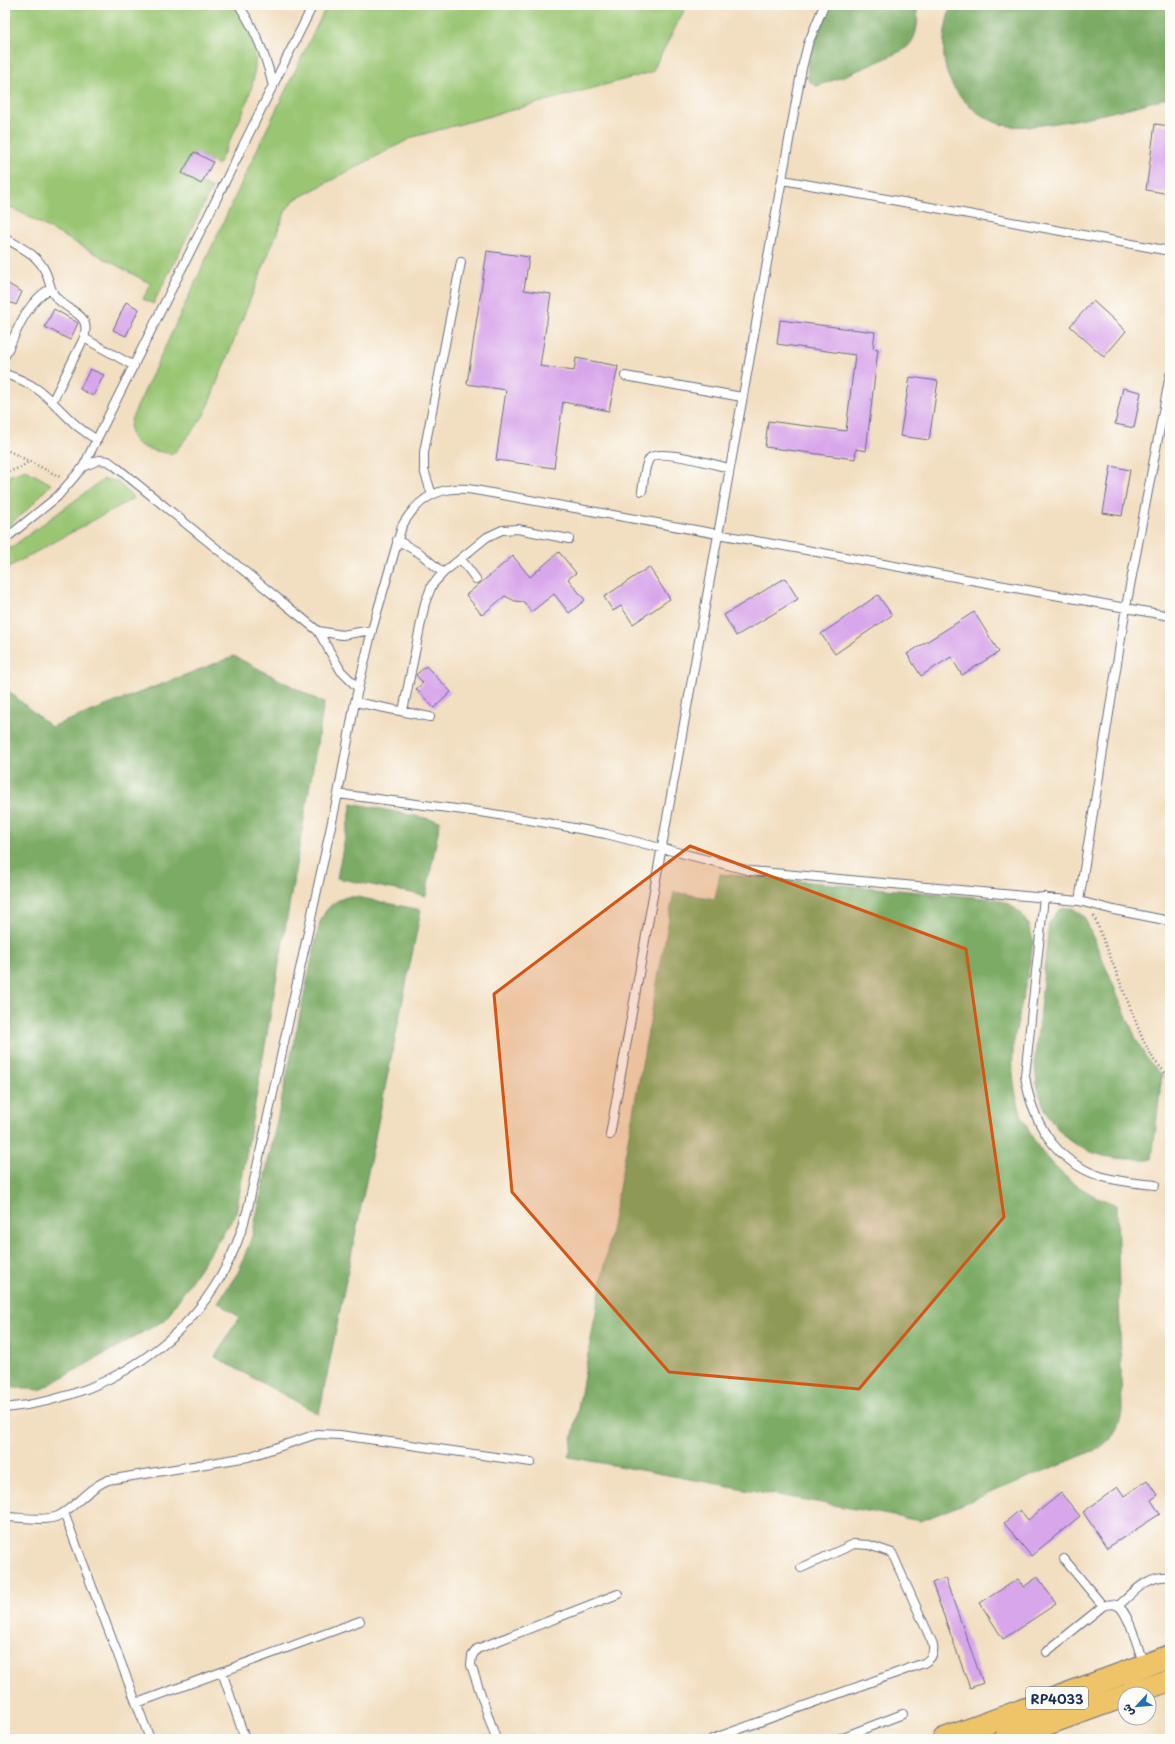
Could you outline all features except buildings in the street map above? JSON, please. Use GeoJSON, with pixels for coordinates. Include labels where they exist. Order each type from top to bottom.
{"type":"FeatureCollection","features":[{"type":"Feature","properties":{"kind":"main road","name":"RP4033"},"geometry":{"type":"LineString","coordinates":[[944,1739],[1170,1656]]}},
{"type":"Feature","properties":{"kind":"main road"},"geometry":{"type":"LineString","coordinates":[[1153,1686],[1170,1680]]}},
{"type":"Feature","properties":{"kind":"main road","name":"RP4033"},"geometry":{"type":"LineString","coordinates":[[1005,1739],[1117,1699]]}},
{"type":"Feature","properties":{"kind":"lane"},"geometry":{"type":"LineString","coordinates":[[239,5],[250,23],[263,51],[273,87]]}},
{"type":"Feature","properties":{"kind":"lane"},"geometry":{"type":"LineString","coordinates":[[5,539],[41,511],[71,482],[83,467],[313,5]]}},
{"type":"Feature","properties":{"kind":"lane"},"geometry":{"type":"LineString","coordinates":[[610,1135],[802,68],[808,44],[824,5]]}},
{"type":"Feature","properties":{"kind":"lane"},"geometry":{"type":"LineString","coordinates":[[783,180],[1170,251]]}},
{"type":"Feature","properties":{"kind":"lane"},"geometry":{"type":"LineString","coordinates":[[5,238],[40,261],[49,278],[51,288],[59,301],[84,319],[86,330],[84,338],[53,400]]}},
{"type":"Feature","properties":{"kind":"lane"},"geometry":{"type":"LineString","coordinates":[[432,494],[424,470],[424,452],[461,262]]}},
{"type":"Feature","properties":{"kind":"lane"},"geometry":{"type":"LineString","coordinates":[[5,356],[27,309],[34,300],[51,288]]}},
{"type":"Feature","properties":{"kind":"lane"},"geometry":{"type":"LineString","coordinates":[[84,338],[134,366]]}},
{"type":"Feature","properties":{"kind":"lane"},"geometry":{"type":"LineString","coordinates":[[5,374],[18,378],[36,387],[53,400],[76,425],[97,440]]}},
{"type":"Feature","properties":{"kind":"lane"},"geometry":{"type":"LineString","coordinates":[[1079,901],[1126,608],[1170,375]]}},
{"type":"Feature","properties":{"kind":"lane"},"geometry":{"type":"LineString","coordinates":[[626,376],[742,397]]}},
{"type":"Feature","properties":{"kind":"lane"},"geometry":{"type":"LineString","coordinates":[[642,491],[650,458],[655,455],[670,455],[729,468]]}},
{"type":"Feature","properties":{"kind":"lane"},"geometry":{"type":"LineString","coordinates":[[83,467],[99,460],[108,461],[115,466],[318,631],[341,671],[358,688]]}},
{"type":"Feature","properties":{"kind":"lane"},"geometry":{"type":"LineString","coordinates":[[5,1408],[41,1403],[73,1395],[129,1369],[162,1345],[191,1316],[227,1267],[236,1248],[248,1208],[338,794],[358,688],[372,630],[402,526],[409,513],[419,503],[432,494],[461,488],[475,490],[1170,616]]}},
{"type":"Feature","properties":{"kind":"lane"},"geometry":{"type":"LineString","coordinates":[[403,711],[425,603],[432,585],[443,573],[487,537],[502,530],[518,529],[569,539]]}},
{"type":"Feature","properties":{"kind":"lane"},"geometry":{"type":"LineString","coordinates":[[397,540],[421,554],[443,573]]}},
{"type":"Feature","properties":{"kind":"lane"},"geometry":{"type":"LineString","coordinates":[[461,559],[476,579]]}},
{"type":"Feature","properties":{"kind":"lane"},"geometry":{"type":"LineString","coordinates":[[318,631],[342,635],[372,630]]}},
{"type":"Feature","properties":{"kind":"lane"},"geometry":{"type":"LineString","coordinates":[[355,702],[430,717]]}},
{"type":"Feature","properties":{"kind":"lane"},"geometry":{"type":"LineString","coordinates":[[338,794],[517,818],[606,834],[725,866],[751,871],[1079,901],[1126,913],[1170,921]]}},
{"type":"Feature","properties":{"kind":"lane"},"geometry":{"type":"LineString","coordinates":[[1044,897],[1025,1076],[1028,1098],[1036,1118],[1047,1137],[1062,1154],[1080,1167],[1100,1176],[1114,1180],[1155,1185]]}},
{"type":"Feature","properties":{"kind":"lane"},"geometry":{"type":"LineString","coordinates":[[5,1517],[51,1519],[64,1513],[91,1489],[108,1480],[248,1457],[274,1449],[305,1436],[317,1434],[340,1435],[531,1462]]}},
{"type":"Feature","properties":{"kind":"lane"},"geometry":{"type":"LineString","coordinates":[[64,1513],[150,1739]]}},
{"type":"Feature","properties":{"kind":"lane"},"geometry":{"type":"LineString","coordinates":[[712,1739],[924,1663],[931,1657],[934,1647],[892,1553],[869,1545],[854,1544],[801,1568]]}},
{"type":"Feature","properties":{"kind":"lane"},"geometry":{"type":"LineString","coordinates":[[1064,1559],[1103,1606]]}},
{"type":"Feature","properties":{"kind":"lane"},"geometry":{"type":"LineString","coordinates":[[1118,1606],[1150,1580],[1158,1577],[1170,1577]]}},
{"type":"Feature","properties":{"kind":"lane"},"geometry":{"type":"LineString","coordinates":[[496,1739],[471,1665],[472,1656],[477,1649],[618,1594]]}},
{"type":"Feature","properties":{"kind":"lane"},"geometry":{"type":"LineString","coordinates":[[1046,1652],[1103,1606],[1110,1604],[1118,1606],[1126,1615],[1145,1666]]}},
{"type":"Feature","properties":{"kind":"lane"},"geometry":{"type":"LineString","coordinates":[[137,1703],[360,1621]]}},
{"type":"Feature","properties":{"kind":"lane"},"geometry":{"type":"LineString","coordinates":[[222,1672],[245,1739]]}},
{"type":"Feature","properties":{"kind":"lane"},"geometry":{"type":"LineString","coordinates":[[838,1739],[903,1714]]}},
{"type":"Feature","properties":{"kind":"path"},"geometry":{"type":"LineString","coordinates":[[5,449],[71,482]]}},
{"type":"Feature","properties":{"kind":"path"},"geometry":{"type":"LineString","coordinates":[[5,473],[22,467],[29,461]]}},
{"type":"Feature","properties":{"kind":"path"},"geometry":{"type":"LineString","coordinates":[[1089,904],[1143,1040],[1154,1060],[1170,1078]]}},
{"type":"Feature","properties":{"kind":"highlighted area"},"geometry":{"type":"Polygon","coordinates":[[[690,846],[966,949],[1004,1217],[859,1389],[669,1372],[512,1192],[494,994],[690,846]]]}},
{"type":"Feature","properties":{"kind":"green space"},"geometry":{"type":"Polygon","coordinates":[[[5,5],[235,5],[247,25],[255,49],[253,83],[248,100],[218,165],[194,152],[182,173],[212,188],[153,304],[143,299],[151,284],[5,204],[5,5]]]}},
{"type":"Feature","properties":{"kind":"green space"},"geometry":{"type":"Polygon","coordinates":[[[327,5],[687,5],[652,72],[413,137],[294,200],[286,210],[204,415],[173,454],[149,449],[136,442],[132,437],[130,430],[131,420],[263,137],[327,5]]]}},
{"type":"Feature","properties":{"kind":"green space"},"geometry":{"type":"Polygon","coordinates":[[[831,5],[916,5],[917,28],[910,44],[901,51],[846,75],[816,86],[809,81],[807,74],[808,64],[814,43],[831,5]]]}},
{"type":"Feature","properties":{"kind":"green space"},"geometry":{"type":"Polygon","coordinates":[[[951,5],[1170,5],[1170,97],[1069,121],[1032,126],[1009,126],[995,122],[976,112],[953,87],[948,76],[945,64],[944,41],[945,29],[951,5]]]}},
{"type":"Feature","properties":{"kind":"green space"},"geometry":{"type":"Polygon","coordinates":[[[26,470],[51,484],[28,509],[5,528],[5,477],[26,470]]]}},
{"type":"Feature","properties":{"kind":"green space"},"geometry":{"type":"Polygon","coordinates":[[[104,479],[117,481],[134,498],[5,569],[5,552],[104,479]]]}},
{"type":"Feature","properties":{"kind":"green space"},"geometry":{"type":"Polygon","coordinates":[[[234,656],[324,703],[236,1214],[165,1320],[40,1390],[5,1387],[5,688],[51,727],[234,656]]]}},
{"type":"Feature","properties":{"kind":"green space"},"geometry":{"type":"Polygon","coordinates":[[[352,803],[440,821],[426,896],[337,878],[352,803]]]}},
{"type":"Feature","properties":{"kind":"green space"},"geometry":{"type":"Polygon","coordinates":[[[720,874],[995,899],[1010,905],[1025,919],[1033,941],[1013,1051],[1013,1073],[1016,1094],[1022,1114],[1030,1133],[1041,1151],[1055,1167],[1071,1181],[1089,1193],[1117,1205],[1122,1412],[1117,1429],[1098,1449],[921,1521],[569,1457],[674,892],[715,899],[720,874]]]}},
{"type":"Feature","properties":{"kind":"green space"},"geometry":{"type":"Polygon","coordinates":[[[347,897],[357,897],[421,910],[319,1414],[215,1357],[239,1317],[218,1302],[239,1271],[252,1236],[320,922],[330,906],[347,897]]]}},
{"type":"Feature","properties":{"kind":"green space"},"geometry":{"type":"Polygon","coordinates":[[[1064,908],[1072,908],[1084,916],[1137,1041],[1147,1059],[1162,1075],[1152,1159],[1124,1159],[1111,1157],[1097,1154],[1082,1148],[1069,1140],[1058,1130],[1043,1105],[1036,1075],[1035,1059],[1049,923],[1058,911],[1064,908]]]}}]}
